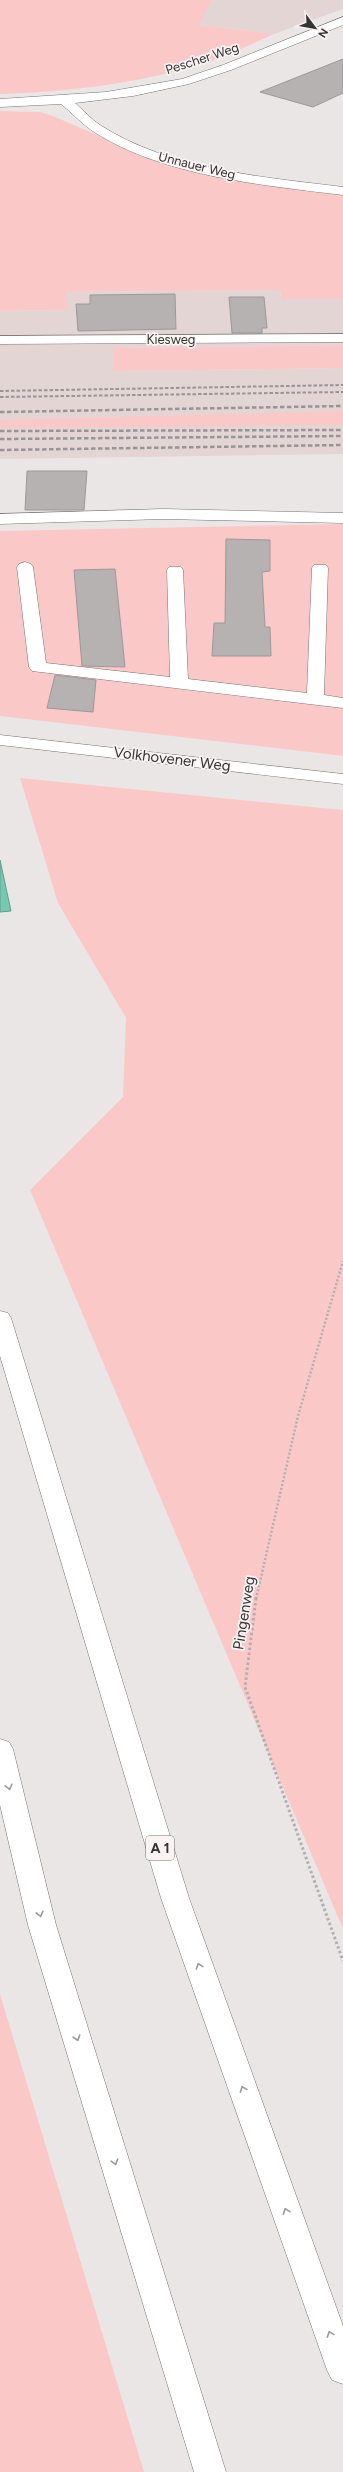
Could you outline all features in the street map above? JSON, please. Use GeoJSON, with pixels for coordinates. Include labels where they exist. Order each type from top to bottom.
{"type":"FeatureCollection","features":[{"type":"Feature","properties":{"kind":"main road","name":"Pescher Weg"},"geometry":{"type":"LineString","coordinates":[[0,103],[65,101],[170,85],[203,76],[343,21]]}},
{"type":"Feature","properties":{"kind":"main road","name":"Unnauer Weg"},"geometry":{"type":"LineString","coordinates":[[65,101],[99,130],[154,154],[254,178],[343,191]]}},
{"type":"Feature","properties":{"kind":"main road","name":"Kiesweg"},"geometry":{"type":"LineString","coordinates":[[0,340],[343,338]]}},
{"type":"Feature","properties":{"kind":"main road"},"geometry":{"type":"LineString","coordinates":[[0,519],[163,514],[343,518]]}},
{"type":"Feature","properties":{"kind":"main road"},"geometry":{"type":"LineString","coordinates":[[25,567],[38,667],[343,703]]}},
{"type":"Feature","properties":{"kind":"main road"},"geometry":{"type":"LineString","coordinates":[[315,699],[320,568]]}},
{"type":"Feature","properties":{"kind":"main road"},"geometry":{"type":"LineString","coordinates":[[175,570],[179,683]]}},
{"type":"Feature","properties":{"kind":"main road","name":"Volkhovener Weg"},"geometry":{"type":"LineString","coordinates":[[0,740],[343,779]]}},
{"type":"Feature","properties":{"kind":"main road","name":"A 1"},"geometry":{"type":"LineString","coordinates":[[0,1318],[175,1898],[343,2370]]}},
{"type":"Feature","properties":{"kind":"main road"},"geometry":{"type":"LineString","coordinates":[[0,1749],[42,1925],[210,2472]]}},
{"type":"Feature","properties":{"kind":"path","name":"Pingenweg"},"geometry":{"type":"LineString","coordinates":[[343,1261],[298,1416],[256,1595],[245,1687],[343,1961]]}},
{"type":"Feature","properties":{"kind":"shaded area"},"geometry":{"type":"Polygon","coordinates":[[[0,0],[212,0],[199,25],[274,34],[217,59],[174,72],[100,86],[0,94],[0,0]]]}},
{"type":"Feature","properties":{"kind":"shaded area"},"geometry":{"type":"Polygon","coordinates":[[[212,0],[343,0],[343,9],[274,34],[198,25],[212,0]]]}},
{"type":"Feature","properties":{"kind":"shaded area"},"geometry":{"type":"Polygon","coordinates":[[[0,111],[40,112],[53,116],[146,156],[343,194],[343,299],[281,299],[280,290],[66,292],[67,310],[0,311],[0,111]]]}},
{"type":"Feature","properties":{"kind":"shaded area"},"geometry":{"type":"Polygon","coordinates":[[[280,290],[281,299],[343,299],[343,345],[113,348],[113,371],[343,368],[343,454],[0,459],[0,311],[66,310],[66,292],[280,290]]]}},
{"type":"Feature","properties":{"kind":"shaded area"},"geometry":{"type":"Polygon","coordinates":[[[343,345],[343,368],[113,371],[113,348],[343,345]]]}},
{"type":"Feature","properties":{"kind":"shaded area"},"geometry":{"type":"Polygon","coordinates":[[[343,411],[343,425],[0,428],[0,420],[343,411]]]}},
{"type":"Feature","properties":{"kind":"shaded area"},"geometry":{"type":"Polygon","coordinates":[[[343,524],[343,756],[0,716],[0,531],[343,524]]]}},
{"type":"Feature","properties":{"kind":"shaded area"},"geometry":{"type":"Polygon","coordinates":[[[20,778],[343,810],[343,1929],[30,1190],[123,1097],[126,1018],[58,903],[20,778]]]}},
{"type":"Feature","properties":{"kind":"shaded area"},"geometry":{"type":"Polygon","coordinates":[[[0,860],[11,911],[0,912],[0,860]]]}},
{"type":"Feature","properties":{"kind":"shaded area"},"geometry":{"type":"Polygon","coordinates":[[[0,1994],[144,2472],[0,2472],[0,1994]]]}},
{"type":"Feature","properties":{"kind":"building"},"geometry":{"type":"Polygon","coordinates":[[[343,59],[343,93],[313,107],[260,92],[343,59]]]}},
{"type":"Feature","properties":{"kind":"building"},"geometry":{"type":"Polygon","coordinates":[[[175,294],[176,329],[78,331],[76,304],[90,304],[90,295],[175,294]]]}},
{"type":"Feature","properties":{"kind":"building"},"geometry":{"type":"Polygon","coordinates":[[[229,297],[264,297],[267,328],[262,328],[262,333],[232,333],[229,297]]]}},
{"type":"Feature","properties":{"kind":"building"},"geometry":{"type":"Polygon","coordinates":[[[27,471],[87,471],[84,510],[25,510],[27,471]]]}},
{"type":"Feature","properties":{"kind":"building"},"geometry":{"type":"Polygon","coordinates":[[[226,539],[270,540],[270,571],[262,572],[265,627],[270,627],[271,656],[212,656],[214,623],[225,623],[226,539]]]}},
{"type":"Feature","properties":{"kind":"building"},"geometry":{"type":"Polygon","coordinates":[[[115,569],[125,667],[82,666],[74,570],[115,569]]]}},
{"type":"Feature","properties":{"kind":"building"},"geometry":{"type":"Polygon","coordinates":[[[55,675],[96,680],[93,712],[47,708],[55,675]]]}},
{"type":"Feature","properties":{"kind":"railway"},"geometry":{"type":"LineString","coordinates":[[0,391],[343,385]]}},
{"type":"Feature","properties":{"kind":"railway"},"geometry":{"type":"LineString","coordinates":[[0,397],[343,392]]}},
{"type":"Feature","properties":{"kind":"railway"},"geometry":{"type":"LineString","coordinates":[[0,412],[343,406]]}},
{"type":"Feature","properties":{"kind":"railway"},"geometry":{"type":"LineString","coordinates":[[0,431],[343,430]]}},
{"type":"Feature","properties":{"kind":"railway"},"geometry":{"type":"LineString","coordinates":[[0,439],[343,436]]}},
{"type":"Feature","properties":{"kind":"railway"},"geometry":{"type":"LineString","coordinates":[[0,450],[343,445]]}}]}
